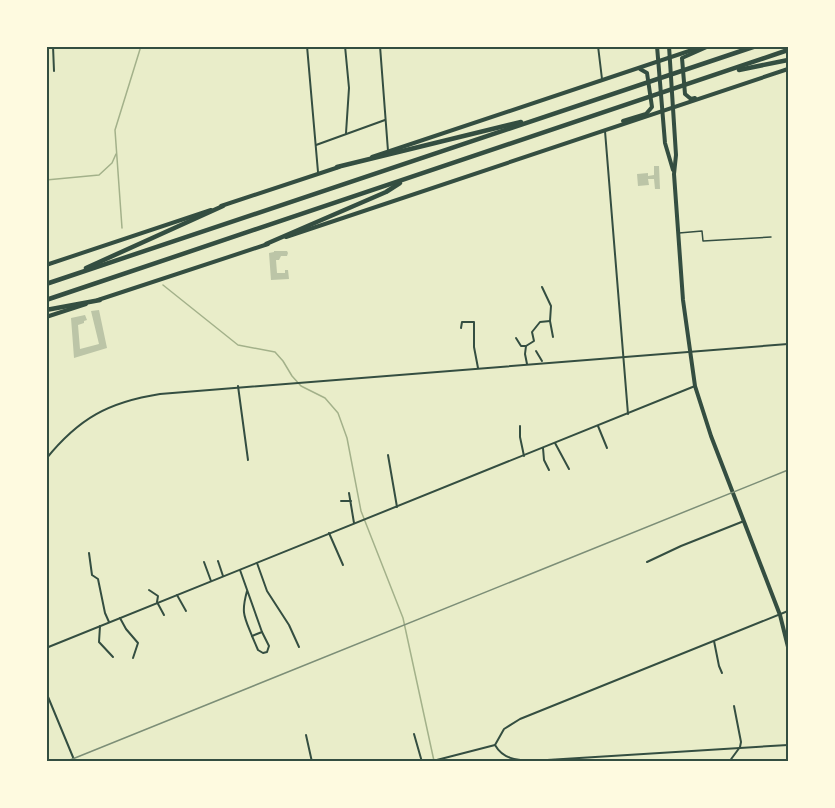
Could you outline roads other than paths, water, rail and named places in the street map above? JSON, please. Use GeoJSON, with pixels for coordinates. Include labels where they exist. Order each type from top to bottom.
{"type":"FeatureCollection","features":[{"type":"Feature","properties":{"kind":"highway"},"geometry":{"type":"LineString","coordinates":[[46,284],[756,46]]}},
{"type":"Feature","properties":{"kind":"highway"},"geometry":{"type":"LineString","coordinates":[[46,300],[789,50]]}},
{"type":"Feature","properties":{"kind":"highway"},"geometry":{"type":"LineString","coordinates":[[718,74],[789,60]]}},
{"type":"Feature","properties":{"kind":"highway"},"geometry":{"type":"LineString","coordinates":[[338,167],[553,114]]}},
{"type":"Feature","properties":{"kind":"highway"},"geometry":{"type":"LineString","coordinates":[[266,244],[386,192],[407,179]]}},
{"type":"Feature","properties":{"kind":"highway"},"geometry":{"type":"LineString","coordinates":[[62,279],[223,206]]}},
{"type":"Feature","properties":{"kind":"highway"},"geometry":{"type":"LineString","coordinates":[[46,310],[100,300]]}},
{"type":"Feature","properties":{"kind":"main road"},"geometry":{"type":"LineString","coordinates":[[657,46],[665,143],[674,174]]}},
{"type":"Feature","properties":{"kind":"main road"},"geometry":{"type":"LineString","coordinates":[[669,46],[676,155],[674,174],[683,300],[695,386],[711,436],[780,615],[789,647]]}},
{"type":"Feature","properties":{"kind":"main road"},"geometry":{"type":"LineString","coordinates":[[46,265],[704,46]]}},
{"type":"Feature","properties":{"kind":"main road"},"geometry":{"type":"LineString","coordinates":[[703,97],[691,99],[685,94],[682,58],[709,46]]}},
{"type":"Feature","properties":{"kind":"main road"},"geometry":{"type":"LineString","coordinates":[[615,127],[622,122],[646,114],[652,107],[647,73],[639,68]]}},
{"type":"Feature","properties":{"kind":"main road"},"geometry":{"type":"LineString","coordinates":[[46,317],[789,69]]}},
{"type":"Feature","properties":{"kind":"street"},"geometry":{"type":"LineString","coordinates":[[53,46],[54,71]]}},
{"type":"Feature","properties":{"kind":"street"},"geometry":{"type":"LineString","coordinates":[[307,46],[318,173]]}},
{"type":"Feature","properties":{"kind":"street"},"geometry":{"type":"LineString","coordinates":[[345,46],[349,88],[346,133]]}},
{"type":"Feature","properties":{"kind":"street"},"geometry":{"type":"LineString","coordinates":[[380,46],[388,151]]}},
{"type":"Feature","properties":{"kind":"street"},"geometry":{"type":"LineString","coordinates":[[598,46],[602,80]]}},
{"type":"Feature","properties":{"kind":"street"},"geometry":{"type":"LineString","coordinates":[[316,145],[385,120]]}},
{"type":"Feature","properties":{"kind":"street"},"geometry":{"type":"LineString","coordinates":[[605,131],[628,414]]}},
{"type":"Feature","properties":{"kind":"street"},"geometry":{"type":"LineString","coordinates":[[542,287],[551,306],[550,321],[553,337]]}},
{"type":"Feature","properties":{"kind":"street"},"geometry":{"type":"LineString","coordinates":[[516,338],[521,346],[534,341],[532,332],[540,322],[550,321]]}},
{"type":"Feature","properties":{"kind":"street"},"geometry":{"type":"LineString","coordinates":[[461,328],[462,322],[474,322],[474,347],[478,368]]}},
{"type":"Feature","properties":{"kind":"street"},"geometry":{"type":"LineString","coordinates":[[46,459],[77,427],[117,403],[170,392],[789,344]]}},
{"type":"Feature","properties":{"kind":"street"},"geometry":{"type":"LineString","coordinates":[[526,345],[527,364]]}},
{"type":"Feature","properties":{"kind":"street"},"geometry":{"type":"LineString","coordinates":[[536,351],[543,363]]}},
{"type":"Feature","properties":{"kind":"street"},"geometry":{"type":"LineString","coordinates":[[238,386],[248,460]]}},
{"type":"Feature","properties":{"kind":"street"},"geometry":{"type":"LineString","coordinates":[[46,648],[695,386]]}},
{"type":"Feature","properties":{"kind":"street"},"geometry":{"type":"LineString","coordinates":[[520,426],[524,456]]}},
{"type":"Feature","properties":{"kind":"street"},"geometry":{"type":"LineString","coordinates":[[597,426],[607,448]]}},
{"type":"Feature","properties":{"kind":"street"},"geometry":{"type":"LineString","coordinates":[[555,443],[569,470]]}},
{"type":"Feature","properties":{"kind":"street"},"geometry":{"type":"LineString","coordinates":[[543,448],[544,460],[549,470]]}},
{"type":"Feature","properties":{"kind":"street"},"geometry":{"type":"LineString","coordinates":[[388,454],[397,507]]}},
{"type":"Feature","properties":{"kind":"street"},"geometry":{"type":"LineString","coordinates":[[349,493],[355,524]]}},
{"type":"Feature","properties":{"kind":"street"},"geometry":{"type":"LineString","coordinates":[[341,501],[351,501]]}},
{"type":"Feature","properties":{"kind":"street"},"geometry":{"type":"LineString","coordinates":[[647,562],[744,521]]}},
{"type":"Feature","properties":{"kind":"street"},"geometry":{"type":"LineString","coordinates":[[329,533],[343,565]]}},
{"type":"Feature","properties":{"kind":"street"},"geometry":{"type":"LineString","coordinates":[[89,553],[92,575],[98,579],[105,613],[110,622]]}},
{"type":"Feature","properties":{"kind":"street"},"geometry":{"type":"LineString","coordinates":[[218,561],[223,576]]}},
{"type":"Feature","properties":{"kind":"street"},"geometry":{"type":"LineString","coordinates":[[204,562],[211,581]]}},
{"type":"Feature","properties":{"kind":"street"},"geometry":{"type":"LineString","coordinates":[[256,563],[267,591],[289,625],[299,647]]}},
{"type":"Feature","properties":{"kind":"street"},"geometry":{"type":"LineString","coordinates":[[240,570],[269,646],[267,652],[263,653],[258,650],[244,616],[243,607],[248,591]]}},
{"type":"Feature","properties":{"kind":"street"},"geometry":{"type":"LineString","coordinates":[[149,590],[158,596],[158,603],[164,615]]}},
{"type":"Feature","properties":{"kind":"street"},"geometry":{"type":"LineString","coordinates":[[177,595],[186,611]]}},
{"type":"Feature","properties":{"kind":"street"},"geometry":{"type":"LineString","coordinates":[[495,745],[501,732],[511,724],[789,611]]}},
{"type":"Feature","properties":{"kind":"street"},"geometry":{"type":"LineString","coordinates":[[120,618],[138,643],[133,658]]}},
{"type":"Feature","properties":{"kind":"street"},"geometry":{"type":"LineString","coordinates":[[100,626],[99,642],[113,657]]}},
{"type":"Feature","properties":{"kind":"street"},"geometry":{"type":"LineString","coordinates":[[252,636],[262,632]]}},
{"type":"Feature","properties":{"kind":"street"},"geometry":{"type":"LineString","coordinates":[[714,641],[722,673]]}},
{"type":"Feature","properties":{"kind":"street"},"geometry":{"type":"LineString","coordinates":[[46,692],[75,762]]}},
{"type":"Feature","properties":{"kind":"street"},"geometry":{"type":"LineString","coordinates":[[729,762],[741,742],[734,706]]}},
{"type":"Feature","properties":{"kind":"street"},"geometry":{"type":"LineString","coordinates":[[414,734],[422,762]]}},
{"type":"Feature","properties":{"kind":"street"},"geometry":{"type":"LineString","coordinates":[[306,735],[312,762]]}},
{"type":"Feature","properties":{"kind":"street"},"geometry":{"type":"LineString","coordinates":[[495,745],[507,757],[531,761],[789,745]]}},
{"type":"Feature","properties":{"kind":"street"},"geometry":{"type":"LineString","coordinates":[[430,761],[495,745]]}},
{"type":"Feature","properties":{"kind":"lane"},"geometry":{"type":"LineString","coordinates":[[678,233],[702,231],[703,242],[771,237]]}},
{"type":"Feature","properties":{"kind":"waterway"},"geometry":{"type":"LineString","coordinates":[[122,228],[115,130],[141,46]]}},
{"type":"Feature","properties":{"kind":"waterway"},"geometry":{"type":"LineString","coordinates":[[46,180],[99,175],[112,163],[116,154]]}},
{"type":"Feature","properties":{"kind":"waterway"},"geometry":{"type":"LineString","coordinates":[[163,285],[238,345],[275,352],[301,386],[325,398],[338,413],[347,438],[361,511],[403,618],[434,761]]}},
{"type":"Feature","properties":{"kind":"railway"},"geometry":{"type":"LineString","coordinates":[[65,762],[788,470]]}}]}
